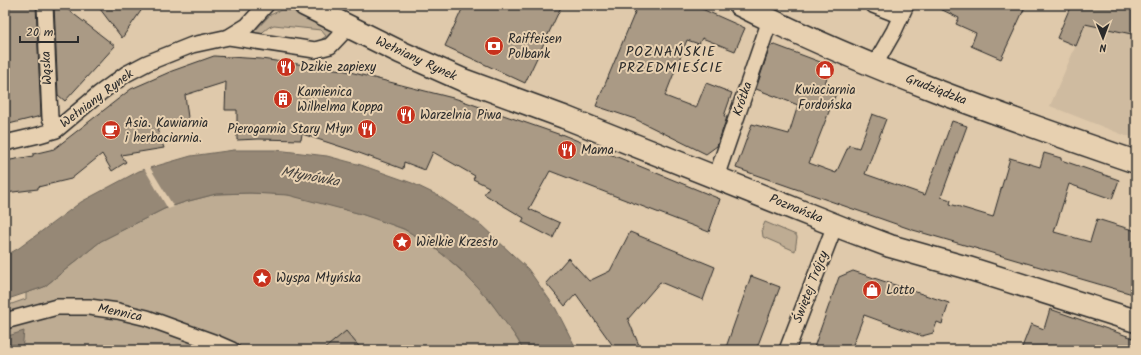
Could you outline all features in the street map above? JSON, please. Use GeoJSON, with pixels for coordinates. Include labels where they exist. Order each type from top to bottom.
{"type":"FeatureCollection","features":[{"type":"Feature","properties":{"kind":"main road","name":"Wełniany Rynek"},"geometry":{"type":"LineString","coordinates":[[306,5],[400,52],[463,80]]}},
{"type":"Feature","properties":{"kind":"main road","name":"Grudziądzka"},"geometry":{"type":"LineString","coordinates":[[740,5],[770,20],[874,66],[946,95],[1136,162]]}},
{"type":"Feature","properties":{"kind":"main road","name":"Poznańska"},"geometry":{"type":"LineString","coordinates":[[463,80],[716,177],[890,246],[968,268],[1136,320]]}},
{"type":"Feature","properties":{"kind":"street","name":"Wąska"},"geometry":{"type":"LineString","coordinates":[[45,5],[50,118],[56,130]]}},
{"type":"Feature","properties":{"kind":"street","name":"Wełniany Rynek"},"geometry":{"type":"LineString","coordinates":[[56,130],[100,93],[135,69],[187,47],[229,37],[247,26],[266,5]]}},
{"type":"Feature","properties":{"kind":"street"},"geometry":{"type":"LineString","coordinates":[[872,5],[903,10],[894,31],[874,66]]}},
{"type":"Feature","properties":{"kind":"street","name":"Krótka"},"geometry":{"type":"LineString","coordinates":[[716,177],[770,20]]}},
{"type":"Feature","properties":{"kind":"street","name":"Wełniany Rynek"},"geometry":{"type":"LineString","coordinates":[[229,37],[315,50],[330,46],[348,27]]}},
{"type":"Feature","properties":{"kind":"street"},"geometry":{"type":"LineString","coordinates":[[5,143],[56,130]]}},
{"type":"Feature","properties":{"kind":"street","name":"Świętej Trójcy"},"geometry":{"type":"LineString","coordinates":[[787,350],[835,225]]}},
{"type":"Feature","properties":{"kind":"street","name":"Mennica"},"geometry":{"type":"LineString","coordinates":[[5,321],[57,307],[89,307],[118,311],[146,318],[232,350]]}},
{"type":"Feature","properties":{"kind":"shaded area"},"geometry":{"type":"Polygon","coordinates":[[[1093,5],[1136,5],[1136,137],[1126,136],[1050,106],[1093,5]]]}},
{"type":"Feature","properties":{"kind":"shaded area"},"geometry":{"type":"Polygon","coordinates":[[[281,10],[295,11],[335,32],[326,43],[319,41],[326,36],[321,30],[274,25],[258,36],[253,33],[270,15],[281,10]]]}},
{"type":"Feature","properties":{"kind":"shaded area","name":"Wyspa Młyńska"},"geometry":{"type":"Polygon","coordinates":[[[216,194],[284,194],[295,196],[379,220],[403,229],[420,238],[454,265],[487,298],[514,334],[523,350],[5,350],[5,302],[6,306],[26,299],[26,293],[44,287],[101,241],[164,209],[216,194]]]}},
{"type":"Feature","properties":{"kind":"shaded area"},"geometry":{"type":"Polygon","coordinates":[[[765,222],[796,235],[795,251],[763,237],[762,229],[765,222]]]}},
{"type":"Feature","properties":{"kind":"water","name":"Młynówka"},"geometry":{"type":"Polygon","coordinates":[[[234,150],[276,150],[327,156],[361,165],[412,183],[437,195],[480,224],[528,269],[556,309],[577,350],[523,350],[518,340],[490,301],[460,269],[434,247],[404,229],[361,214],[288,195],[250,193],[216,194],[164,209],[101,241],[44,287],[5,300],[5,256],[19,248],[81,202],[139,171],[191,156],[234,150]]]}},
{"type":"Feature","properties":{"kind":"water"},"geometry":{"type":"Polygon","coordinates":[[[24,331],[22,350],[5,350],[5,337],[24,331]]]}},
{"type":"Feature","properties":{"kind":"pier"},"geometry":{"type":"Polygon","coordinates":[[[149,166],[174,207],[168,209],[144,168],[149,166]]]}},
{"type":"Feature","properties":{"kind":"building"},"geometry":{"type":"Polygon","coordinates":[[[5,5],[36,5],[41,116],[5,125],[5,5]]]}},
{"type":"Feature","properties":{"kind":"building"},"geometry":{"type":"Polygon","coordinates":[[[54,5],[62,5],[115,46],[65,101],[58,95],[54,5]]]}},
{"type":"Feature","properties":{"kind":"building"},"geometry":{"type":"Polygon","coordinates":[[[97,5],[145,5],[122,38],[97,5]]]}},
{"type":"Feature","properties":{"kind":"building","name":"Raiffeisen Polbank"},"geometry":{"type":"Polygon","coordinates":[[[464,5],[562,5],[525,83],[445,46],[464,5]]]}},
{"type":"Feature","properties":{"kind":"building"},"geometry":{"type":"Polygon","coordinates":[[[638,5],[693,5],[745,28],[735,51],[702,38],[699,44],[687,40],[665,96],[696,108],[706,83],[732,93],[724,116],[727,117],[717,146],[706,154],[635,119],[596,106],[638,5]]]}},
{"type":"Feature","properties":{"kind":"building"},"geometry":{"type":"Polygon","coordinates":[[[932,5],[1026,5],[1001,59],[971,46],[976,33],[956,24],[959,18],[932,5]]]}},
{"type":"Feature","properties":{"kind":"building"},"geometry":{"type":"Polygon","coordinates":[[[1071,5],[1136,5],[1136,35],[1085,24],[1076,46],[1057,38],[1071,5]]]}},
{"type":"Feature","properties":{"kind":"building"},"geometry":{"type":"Polygon","coordinates":[[[775,45],[831,66],[824,86],[837,91],[809,163],[836,173],[849,145],[859,148],[872,114],[886,119],[865,174],[925,195],[952,121],[967,126],[941,197],[951,200],[950,204],[993,217],[1010,158],[1040,167],[1044,153],[1119,180],[1112,199],[1069,184],[1054,232],[1090,242],[1097,219],[1136,231],[1136,295],[913,230],[736,168],[752,124],[789,134],[798,105],[756,89],[770,46],[775,45]]]}},
{"type":"Feature","properties":{"kind":"building"},"geometry":{"type":"Polygon","coordinates":[[[214,56],[261,59],[342,70],[457,99],[561,134],[720,199],[709,232],[550,171],[529,209],[560,223],[553,238],[522,222],[524,218],[484,194],[489,187],[473,179],[475,176],[433,152],[425,170],[404,162],[403,169],[302,134],[301,140],[237,140],[237,110],[225,110],[226,82],[185,95],[189,125],[157,129],[164,148],[121,155],[126,162],[112,171],[102,154],[71,179],[38,187],[38,189],[5,193],[5,161],[33,156],[33,154],[54,149],[131,89],[172,71],[214,56]]]}},
{"type":"Feature","properties":{"kind":"building"},"geometry":{"type":"Polygon","coordinates":[[[630,232],[715,267],[703,300],[660,282],[628,319],[641,350],[616,350],[576,294],[565,306],[546,283],[568,258],[589,281],[610,271],[630,232]]]}},
{"type":"Feature","properties":{"kind":"building","name":"Lotto"},"geometry":{"type":"Polygon","coordinates":[[[853,271],[949,303],[942,324],[937,322],[933,333],[922,336],[864,315],[851,350],[813,350],[839,277],[853,271]]]}},
{"type":"Feature","properties":{"kind":"building"},"geometry":{"type":"Polygon","coordinates":[[[751,276],[780,287],[756,350],[725,350],[751,276]]]}},
{"type":"Feature","properties":{"kind":"building"},"geometry":{"type":"Polygon","coordinates":[[[1050,309],[1136,339],[1136,350],[1021,350],[1031,324],[1044,329],[1050,309]]]}},
{"type":"Feature","properties":{"kind":"building"},"geometry":{"type":"Polygon","coordinates":[[[346,331],[362,350],[323,350],[346,331]]]}},
{"type":"Feature","properties":{"kind":"place","name":"Raiffeisen Polbank"},"geometry":{"type":"Point","coordinates":[494,46]}},
{"type":"Feature","properties":{"kind":"place","name":"Dzikie zapiexy"},"geometry":{"type":"Point","coordinates":[286,67]}},
{"type":"Feature","properties":{"kind":"place","name":"Kwiaciarnia Fordońska"},"geometry":{"type":"Point","coordinates":[825,70]}},
{"type":"Feature","properties":{"kind":"place","name":"Kamienica Wilhelma Koppa"},"geometry":{"type":"Point","coordinates":[283,99]}},
{"type":"Feature","properties":{"kind":"place","name":"Warzelnia Piwa"},"geometry":{"type":"Point","coordinates":[406,115]}},
{"type":"Feature","properties":{"kind":"place","name":"Pierogarnia Stary Młyn"},"geometry":{"type":"Point","coordinates":[367,129]}},
{"type":"Feature","properties":{"kind":"place","name":"Asia. Kawiarnia i herbaciarnia."},"geometry":{"type":"Point","coordinates":[111,130]}},
{"type":"Feature","properties":{"kind":"place","name":"Mama"},"geometry":{"type":"Point","coordinates":[567,150]}},
{"type":"Feature","properties":{"kind":"place","name":"Wielkie Krzesło"},"geometry":{"type":"Point","coordinates":[402,242]}},
{"type":"Feature","properties":{"kind":"place","name":"Wyspa Młyńska"},"geometry":{"type":"Point","coordinates":[262,278]}},
{"type":"Feature","properties":{"kind":"place","name":"Lotto"},"geometry":{"type":"Point","coordinates":[872,290]}},
{"type":"Feature","properties":{"kind":"district","name":"POZNAŃSKIE PRZEDMIEŚCIE"},"geometry":{"type":"Point","coordinates":[671,60]}}]}
